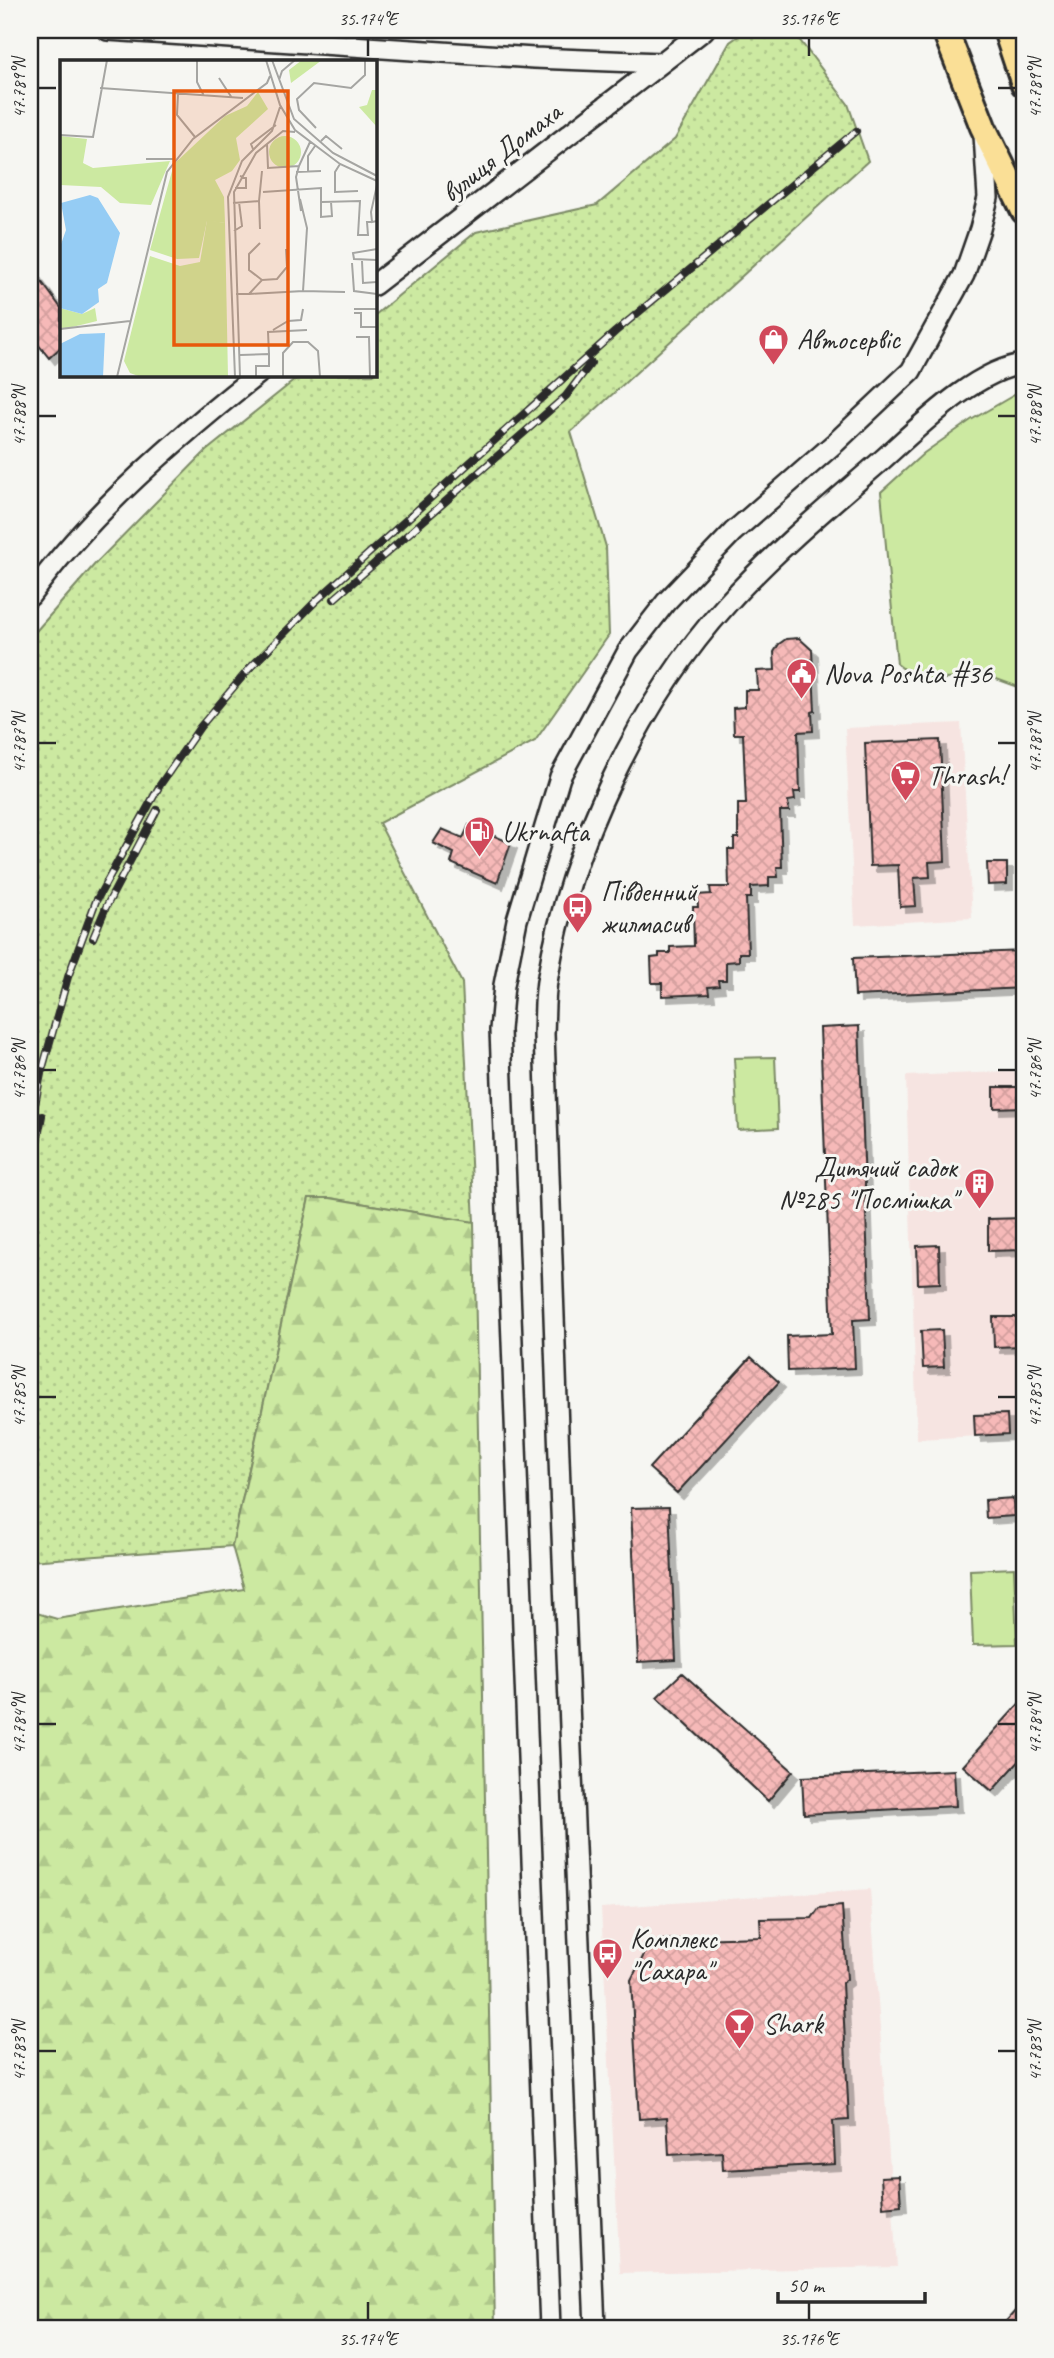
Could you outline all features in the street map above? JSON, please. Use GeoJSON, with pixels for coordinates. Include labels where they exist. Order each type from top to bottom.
{"type":"FeatureCollection","features":[{"type":"Feature","properties":{"kind":"main road"},"geometry":{"type":"LineString","coordinates":[[945,30],[983,127],[1024,211]]}},
{"type":"Feature","properties":{"kind":"main road"},"geometry":{"type":"LineString","coordinates":[[1006,30],[1024,84]]}},
{"type":"Feature","properties":{"kind":"street"},"geometry":{"type":"LineString","coordinates":[[108,30],[521,58],[662,63]]}},
{"type":"Feature","properties":{"kind":"street","name":"вулиця Домаха"},"geometry":{"type":"LineString","coordinates":[[376,283],[704,30]]}},
{"type":"Feature","properties":{"kind":"street"},"geometry":{"type":"LineString","coordinates":[[550,2328],[500,1030],[504,985],[517,920],[560,777],[628,651],[666,602],[733,532],[835,443],[911,371],[964,275],[980,229],[988,198],[983,127]]}},
{"type":"Feature","properties":{"kind":"street"},"geometry":{"type":"LineString","coordinates":[[595,2328],[568,1701],[544,1034],[547,979],[556,936],[580,858],[599,809],[628,747],[685,654],[760,570],[951,399],[1007,366],[1024,364]]}},
{"type":"Feature","properties":{"kind":"street"},"geometry":{"type":"LineString","coordinates":[[30,596],[51,567],[86,528],[175,444],[256,376]]}},
{"type":"Feature","properties":{"kind":"shaded area"},"geometry":{"type":"Polygon","coordinates":[[[961,723],[972,918],[855,925],[845,728],[961,723]]]}},
{"type":"Feature","properties":{"kind":"shaded area"},"geometry":{"type":"Polygon","coordinates":[[[1024,1071],[1024,1434],[917,1439],[906,1076],[1024,1071]]]}},
{"type":"Feature","properties":{"kind":"shaded area"},"geometry":{"type":"Polygon","coordinates":[[[870,1889],[897,2267],[620,2273],[601,1908],[870,1889]]]}},
{"type":"Feature","properties":{"kind":"green space"},"geometry":{"type":"Polygon","coordinates":[[[747,30],[792,30],[848,104],[868,161],[571,432],[606,547],[609,635],[535,741],[379,823],[462,983],[474,1222],[330,1198],[309,1198],[232,1546],[30,1561],[30,638],[95,564],[206,451],[300,376],[376,376],[376,314],[476,232],[597,205],[675,139],[730,42],[747,30]]]}},
{"type":"Feature","properties":{"kind":"green space"},"geometry":{"type":"Polygon","coordinates":[[[1021,391],[1024,395],[1024,689],[991,677],[918,680],[897,664],[881,492],[924,453],[971,420],[1021,391]]]}},
{"type":"Feature","properties":{"kind":"green space"},"geometry":{"type":"Polygon","coordinates":[[[775,1057],[778,1128],[738,1130],[734,1058],[775,1057]]]}},
{"type":"Feature","properties":{"kind":"green space"},"geometry":{"type":"Polygon","coordinates":[[[309,1198],[330,1198],[474,1222],[495,2328],[30,2328],[30,1611],[57,1619],[244,1589],[232,1546],[309,1198]]]}},
{"type":"Feature","properties":{"kind":"green space"},"geometry":{"type":"Polygon","coordinates":[[[1014,1568],[1017,1644],[973,1645],[970,1570],[1014,1568]]]}},
{"type":"Feature","properties":{"kind":"building"},"geometry":{"type":"Polygon","coordinates":[[[30,266],[60,307],[60,348],[49,358],[30,334],[30,266]]]}},
{"type":"Feature","properties":{"kind":"building"},"geometry":{"type":"Polygon","coordinates":[[[799,638],[812,650],[815,711],[812,712],[813,731],[798,732],[800,792],[794,792],[795,800],[788,801],[789,811],[780,811],[782,867],[777,867],[778,877],[769,877],[769,886],[751,887],[751,898],[746,898],[748,953],[739,953],[739,961],[726,962],[726,980],[718,980],[719,986],[708,987],[709,994],[662,996],[662,983],[652,983],[651,958],[659,957],[659,953],[670,953],[670,947],[694,946],[693,907],[698,907],[697,895],[711,894],[710,887],[729,887],[728,849],[734,849],[734,838],[738,838],[738,804],[746,804],[743,734],[734,734],[733,708],[745,707],[745,690],[758,690],[757,671],[775,670],[774,652],[779,644],[786,639],[799,638]]]}},
{"type":"Feature","properties":{"kind":"building","name":"Thrash!"},"geometry":{"type":"Polygon","coordinates":[[[940,740],[945,861],[929,862],[930,877],[914,878],[916,906],[900,907],[898,865],[870,866],[865,743],[940,740]]]}},
{"type":"Feature","properties":{"kind":"building","name":"Ukrnafta"},"geometry":{"type":"Polygon","coordinates":[[[469,825],[511,843],[497,883],[451,863],[454,853],[433,843],[442,829],[463,838],[469,825]]]}},
{"type":"Feature","properties":{"kind":"building"},"geometry":{"type":"Polygon","coordinates":[[[987,863],[1007,863],[1007,884],[988,885],[987,863]]]}},
{"type":"Feature","properties":{"kind":"building"},"geometry":{"type":"Polygon","coordinates":[[[1024,951],[1024,988],[855,996],[853,958],[1024,951]]]}},
{"type":"Feature","properties":{"kind":"building"},"geometry":{"type":"Polygon","coordinates":[[[859,1026],[870,1319],[853,1320],[855,1368],[788,1371],[787,1336],[832,1334],[820,1028],[859,1026]]]}},
{"type":"Feature","properties":{"kind":"building"},"geometry":{"type":"Polygon","coordinates":[[[994,1087],[1024,1087],[1024,1107],[994,1108],[994,1087]]]}},
{"type":"Feature","properties":{"kind":"building","name":"Дитячий садок №285 \"Посмішка\""},"geometry":{"type":"Polygon","coordinates":[[[1024,1218],[1024,1250],[988,1251],[988,1219],[1024,1218]]]}},
{"type":"Feature","properties":{"kind":"building"},"geometry":{"type":"Polygon","coordinates":[[[939,1245],[940,1283],[918,1284],[917,1246],[939,1245]]]}},
{"type":"Feature","properties":{"kind":"building"},"geometry":{"type":"Polygon","coordinates":[[[993,1317],[1024,1317],[1024,1346],[994,1347],[993,1317]]]}},
{"type":"Feature","properties":{"kind":"building"},"geometry":{"type":"Polygon","coordinates":[[[942,1330],[944,1367],[923,1368],[921,1331],[942,1330]]]}},
{"type":"Feature","properties":{"kind":"building"},"geometry":{"type":"Polygon","coordinates":[[[751,1357],[779,1382],[677,1493],[649,1468],[751,1357]]]}},
{"type":"Feature","properties":{"kind":"building"},"geometry":{"type":"Polygon","coordinates":[[[1007,1414],[1008,1434],[975,1436],[974,1415],[1007,1414]]]}},
{"type":"Feature","properties":{"kind":"building"},"geometry":{"type":"Polygon","coordinates":[[[1013,1498],[1014,1516],[986,1518],[985,1500],[1013,1498]]]}},
{"type":"Feature","properties":{"kind":"building"},"geometry":{"type":"Polygon","coordinates":[[[669,1507],[676,1660],[638,1662],[631,1508],[669,1507]]]}},
{"type":"Feature","properties":{"kind":"building"},"geometry":{"type":"Polygon","coordinates":[[[682,1673],[793,1771],[768,1801],[657,1697],[682,1673]]]}},
{"type":"Feature","properties":{"kind":"building"},"geometry":{"type":"Polygon","coordinates":[[[1024,1698],[1024,1756],[992,1791],[963,1766],[1024,1698]]]}},
{"type":"Feature","properties":{"kind":"building"},"geometry":{"type":"Polygon","coordinates":[[[954,1770],[956,1806],[804,1814],[802,1777],[954,1770]]]}},
{"type":"Feature","properties":{"kind":"building","name":"Shark"},"geometry":{"type":"Polygon","coordinates":[[[842,1906],[847,1979],[842,1983],[849,2120],[833,2121],[835,2164],[723,2170],[722,2152],[669,2155],[667,2117],[639,2119],[631,1980],[648,1947],[660,1940],[761,1937],[760,1919],[812,1918],[819,1908],[842,1906]]]}},
{"type":"Feature","properties":{"kind":"building"},"geometry":{"type":"Polygon","coordinates":[[[899,2176],[901,2205],[883,2207],[881,2177],[899,2176]]]}},
{"type":"Feature","properties":{"kind":"building"},"geometry":{"type":"Polygon","coordinates":[[[1024,2301],[1024,2328],[1000,2328],[1024,2301]]]}},
{"type":"Feature","properties":{"kind":"railway"},"geometry":{"type":"LineString","coordinates":[[30,1130],[41,1074],[68,977],[96,901],[160,785],[200,727],[249,669],[316,601],[615,332],[856,131]]}},
{"type":"Feature","properties":{"kind":"railway"},"geometry":{"type":"LineString","coordinates":[[334,599],[566,396],[591,363]]}},
{"type":"Feature","properties":{"kind":"railway"},"geometry":{"type":"LineString","coordinates":[[93,938],[106,907],[157,810]]}},
{"type":"Feature","properties":{"kind":"railway"},"geometry":{"type":"LineString","coordinates":[[30,1178],[42,1116]]}},
{"type":"Feature","properties":{"kind":"railway"},"geometry":{"type":"LineString","coordinates":[[30,2322],[33,2328]]}},
{"type":"Feature","properties":{"kind":"place","name":"Автосервіс"},"geometry":{"type":"Point","coordinates":[774,366]}},
{"type":"Feature","properties":{"kind":"place","name":"Nova Poshta #36"},"geometry":{"type":"Point","coordinates":[801,700]}},
{"type":"Feature","properties":{"kind":"place","name":"Thrash!"},"geometry":{"type":"Point","coordinates":[905,802]}},
{"type":"Feature","properties":{"kind":"place","name":"Ukrnafta"},"geometry":{"type":"Point","coordinates":[479,858]}},
{"type":"Feature","properties":{"kind":"place","name":"Південний жилмасив"},"geometry":{"type":"Point","coordinates":[578,934]}},
{"type":"Feature","properties":{"kind":"place","name":"Дитячий садок №285 \"Посмішка\""},"geometry":{"type":"Point","coordinates":[980,1210]}},
{"type":"Feature","properties":{"kind":"place","name":"Комплекс \"Сахара\""},"geometry":{"type":"Point","coordinates":[607,1981]}},
{"type":"Feature","properties":{"kind":"place","name":"Shark"},"geometry":{"type":"Point","coordinates":[740,2050]}}]}
